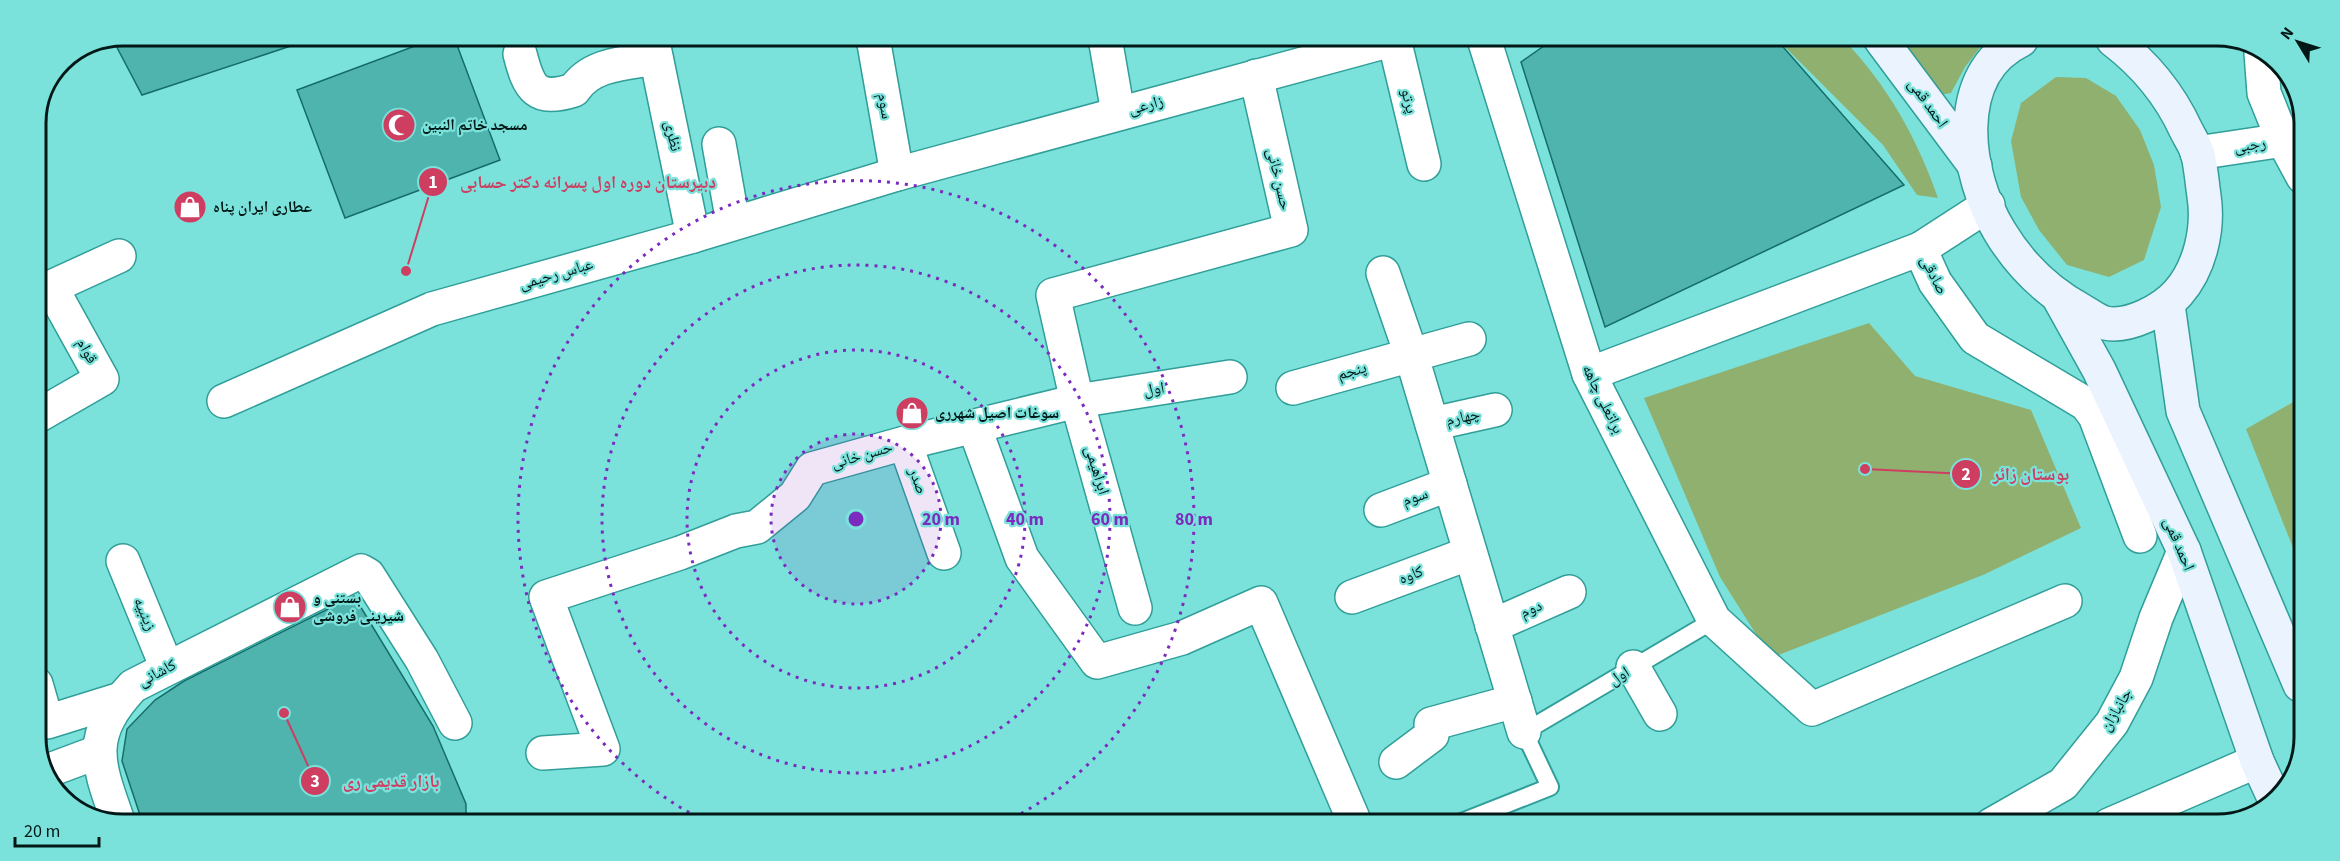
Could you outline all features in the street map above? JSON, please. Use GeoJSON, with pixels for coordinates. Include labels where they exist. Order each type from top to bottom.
{"type":"FeatureCollection","features":[{"type":"Feature","properties":{"kind":"main road","name":"احمد قمی"},"geometry":{"type":"LineString","coordinates":[[1885,46],[1974,166]]}},
{"type":"Feature","properties":{"kind":"main road"},"geometry":{"type":"LineString","coordinates":[[2008,46],[1989,63],[1975,92],[1970,123],[1974,166],[1999,232],[2025,267],[2059,298],[2106,323],[2142,319],[2168,305],[2189,280],[2201,252],[2205,203],[2197,153],[2174,103],[2157,80],[2121,46]]}},
{"type":"Feature","properties":{"kind":"main road","name":"احمد قمی"},"geometry":{"type":"LineString","coordinates":[[2059,298],[2099,370],[2184,551],[2257,761],[2271,792]]}},
{"type":"Feature","properties":{"kind":"main road"},"geometry":{"type":"LineString","coordinates":[[2168,305],[2183,411],[2294,671]]}},
{"type":"Feature","properties":{"kind":"street","name":"سوم"},"geometry":{"type":"LineString","coordinates":[[874,46],[897,174]]}},
{"type":"Feature","properties":{"kind":"street"},"geometry":{"type":"LineString","coordinates":[[1106,46],[1118,113]]}},
{"type":"Feature","properties":{"kind":"street","name":"زارعی"},"geometry":{"type":"LineString","coordinates":[[897,174],[1256,76],[1301,51],[1340,46]]}},
{"type":"Feature","properties":{"kind":"street","name":"پرتو"},"geometry":{"type":"LineString","coordinates":[[1396,46],[1424,164]]}},
{"type":"Feature","properties":{"kind":"street","name":"براتعلی چاهه"},"geometry":{"type":"LineString","coordinates":[[1486,46],[1589,374],[1714,620],[1812,709],[2065,601]]}},
{"type":"Feature","properties":{"kind":"street"},"geometry":{"type":"LineString","coordinates":[[520,54],[532,88],[540,93],[555,96],[574,90],[578,84],[601,68],[654,48]]}},
{"type":"Feature","properties":{"kind":"street","name":"نظری"},"geometry":{"type":"LineString","coordinates":[[654,48],[693,236]]}},
{"type":"Feature","properties":{"kind":"street"},"geometry":{"type":"LineString","coordinates":[[2262,62],[2264,93],[2293,139]]}},
{"type":"Feature","properties":{"kind":"street","name":"حسن خانی"},"geometry":{"type":"LineString","coordinates":[[543,753],[603,749],[546,597],[680,553],[736,531],[758,527],[773,517],[795,496],[812,469],[905,443],[1077,401],[1053,295],[1291,230],[1256,76]]}},
{"type":"Feature","properties":{"kind":"street","name":"رجبی"},"geometry":{"type":"LineString","coordinates":[[2197,153],[2293,139]]}},
{"type":"Feature","properties":{"kind":"street"},"geometry":{"type":"LineString","coordinates":[[718,144],[733,223]]}},
{"type":"Feature","properties":{"kind":"street","name":"عباس رحیمی"},"geometry":{"type":"LineString","coordinates":[[224,401],[432,309],[693,236],[897,174]]}},
{"type":"Feature","properties":{"kind":"street"},"geometry":{"type":"LineString","coordinates":[[1920,249],[1988,205]]}},
{"type":"Feature","properties":{"kind":"street","name":"صادقی"},"geometry":{"type":"LineString","coordinates":[[1589,374],[1920,249],[1935,282],[1975,338],[2086,404],[2095,416],[2140,536]]}},
{"type":"Feature","properties":{"kind":"street"},"geometry":{"type":"LineString","coordinates":[[46,289],[119,256]]}},
{"type":"Feature","properties":{"kind":"street"},"geometry":{"type":"LineString","coordinates":[[1383,273],[1411,354],[1524,732]]}},
{"type":"Feature","properties":{"kind":"street","name":"قوام"},"geometry":{"type":"LineString","coordinates":[[46,293],[102,379],[46,411]]}},
{"type":"Feature","properties":{"kind":"street","name":"پنجم"},"geometry":{"type":"LineString","coordinates":[[1293,388],[1469,339]]}},
{"type":"Feature","properties":{"kind":"street","name":"اول"},"geometry":{"type":"LineString","coordinates":[[1077,401],[1230,377]]}},
{"type":"Feature","properties":{"kind":"street","name":"ابراهیمی"},"geometry":{"type":"LineString","coordinates":[[1077,401],[1135,608]]}},
{"type":"Feature","properties":{"kind":"street","name":"چهارم"},"geometry":{"type":"LineString","coordinates":[[1432,424],[1495,410]]}},
{"type":"Feature","properties":{"kind":"street"},"geometry":{"type":"LineString","coordinates":[[974,426],[1022,558],[1096,662],[1182,638],[1262,603],[1351,814]]}},
{"type":"Feature","properties":{"kind":"street","name":"صدر"},"geometry":{"type":"LineString","coordinates":[[905,443],[944,553]]}},
{"type":"Feature","properties":{"kind":"street","name":"سوم"},"geometry":{"type":"LineString","coordinates":[[1381,510],[1450,484]]}},
{"type":"Feature","properties":{"kind":"street","name":"جانبازان"},"geometry":{"type":"LineString","coordinates":[[2010,814],[2063,784],[2112,723],[2136,678],[2156,618],[2184,551]]}},
{"type":"Feature","properties":{"kind":"street","name":"کاوه"},"geometry":{"type":"LineString","coordinates":[[1352,597],[1470,553]]}},
{"type":"Feature","properties":{"kind":"street","name":"زینبیه"},"geometry":{"type":"LineString","coordinates":[[123,561],[167,668]]}},
{"type":"Feature","properties":{"kind":"street","name":"کاشانی"},"geometry":{"type":"LineString","coordinates":[[116,814],[101,772],[98,752],[108,718],[133,686],[362,571],[365,572],[422,660],[455,723]]}},
{"type":"Feature","properties":{"kind":"street","name":"دوم"},"geometry":{"type":"LineString","coordinates":[[1492,626],[1569,592]]}},
{"type":"Feature","properties":{"kind":"street"},"geometry":{"type":"LineString","coordinates":[[1633,668],[1660,714]]}},
{"type":"Feature","properties":{"kind":"street"},"geometry":{"type":"LineString","coordinates":[[47,722],[121,699]]}},
{"type":"Feature","properties":{"kind":"street"},"geometry":{"type":"LineString","coordinates":[[1396,762],[1432,735],[1431,723],[1515,701]]}},
{"type":"Feature","properties":{"kind":"street"},"geometry":{"type":"LineString","coordinates":[[53,769],[98,752]]}},
{"type":"Feature","properties":{"kind":"street"},"geometry":{"type":"LineString","coordinates":[[2134,814],[2257,761]]}},
{"type":"Feature","properties":{"kind":"lane","name":"اول"},"geometry":{"type":"LineString","coordinates":[[1524,732],[1714,620]]}},
{"type":"Feature","properties":{"kind":"lane"},"geometry":{"type":"LineString","coordinates":[[1482,814],[1551,787],[1524,732]]}},
{"type":"Feature","properties":{"kind":"green space"},"geometry":{"type":"Polygon","coordinates":[[[1784,46],[1849,46],[1888,94],[1900,114],[1921,154],[1938,198],[1917,195],[1883,145],[1784,46]]]}},
{"type":"Feature","properties":{"kind":"green space"},"geometry":{"type":"Polygon","coordinates":[[[1903,46],[1981,46],[1965,67],[1951,93],[1940,95],[1903,46]]]}},
{"type":"Feature","properties":{"kind":"green space"},"geometry":{"type":"Polygon","coordinates":[[[2056,77],[2086,78],[2116,96],[2140,130],[2154,165],[2161,207],[2144,260],[2109,277],[2067,265],[2039,230],[2021,197],[2011,141],[2021,103],[2056,77]]]}},
{"type":"Feature","properties":{"kind":"green space"},"geometry":{"type":"Polygon","coordinates":[[[1869,323],[1915,376],[2031,410],[2081,528],[1983,575],[1771,658],[1720,577],[1644,398],[1869,323]]]}},
{"type":"Feature","properties":{"kind":"green space"},"geometry":{"type":"Polygon","coordinates":[[[2293,402],[2294,550],[2246,429],[2293,402]]]}},
{"type":"Feature","properties":{"kind":"building"},"geometry":{"type":"Polygon","coordinates":[[[291,46],[142,95],[117,47],[291,46]]]}},
{"type":"Feature","properties":{"kind":"building","name":"مسجد خاتم النبین"},"geometry":{"type":"Polygon","coordinates":[[[415,46],[457,46],[500,160],[345,218],[297,90],[415,46]]]}},
{"type":"Feature","properties":{"kind":"building"},"geometry":{"type":"Polygon","coordinates":[[[1544,46],[1782,46],[1904,185],[1605,327],[1521,62],[1544,46]]]}},
{"type":"Feature","properties":{"kind":"building"},"geometry":{"type":"Polygon","coordinates":[[[354,596],[433,726],[466,804],[466,814],[140,814],[122,761],[127,729],[155,700],[184,681],[354,596]]]}},
{"type":"Feature","properties":{"kind":"place","name":"مسجد خاتم النبین"},"geometry":{"type":"Point","coordinates":[399,125]}},
{"type":"Feature","properties":{"kind":"place","name":"عطاری ایران پناه"},"geometry":{"type":"Point","coordinates":[190,207]}},
{"type":"Feature","properties":{"kind":"place","name":"دبیرستان دوره اول پسرانه دکتر حسابی"},"geometry":{"type":"Point","coordinates":[406,271]}},
{"type":"Feature","properties":{"kind":"place","name":"سوغات اصیل شهرری"},"geometry":{"type":"Point","coordinates":[912,413]}},
{"type":"Feature","properties":{"kind":"place","name":"بوستان زائر"},"geometry":{"type":"Point","coordinates":[1865,469]}},
{"type":"Feature","properties":{"kind":"place","name":"بستنی و شیرینی فروشی"},"geometry":{"type":"Point","coordinates":[290,607]}},
{"type":"Feature","properties":{"kind":"place","name":"بازار قدیمی ری"},"geometry":{"type":"Point","coordinates":[284,713]}}]}
